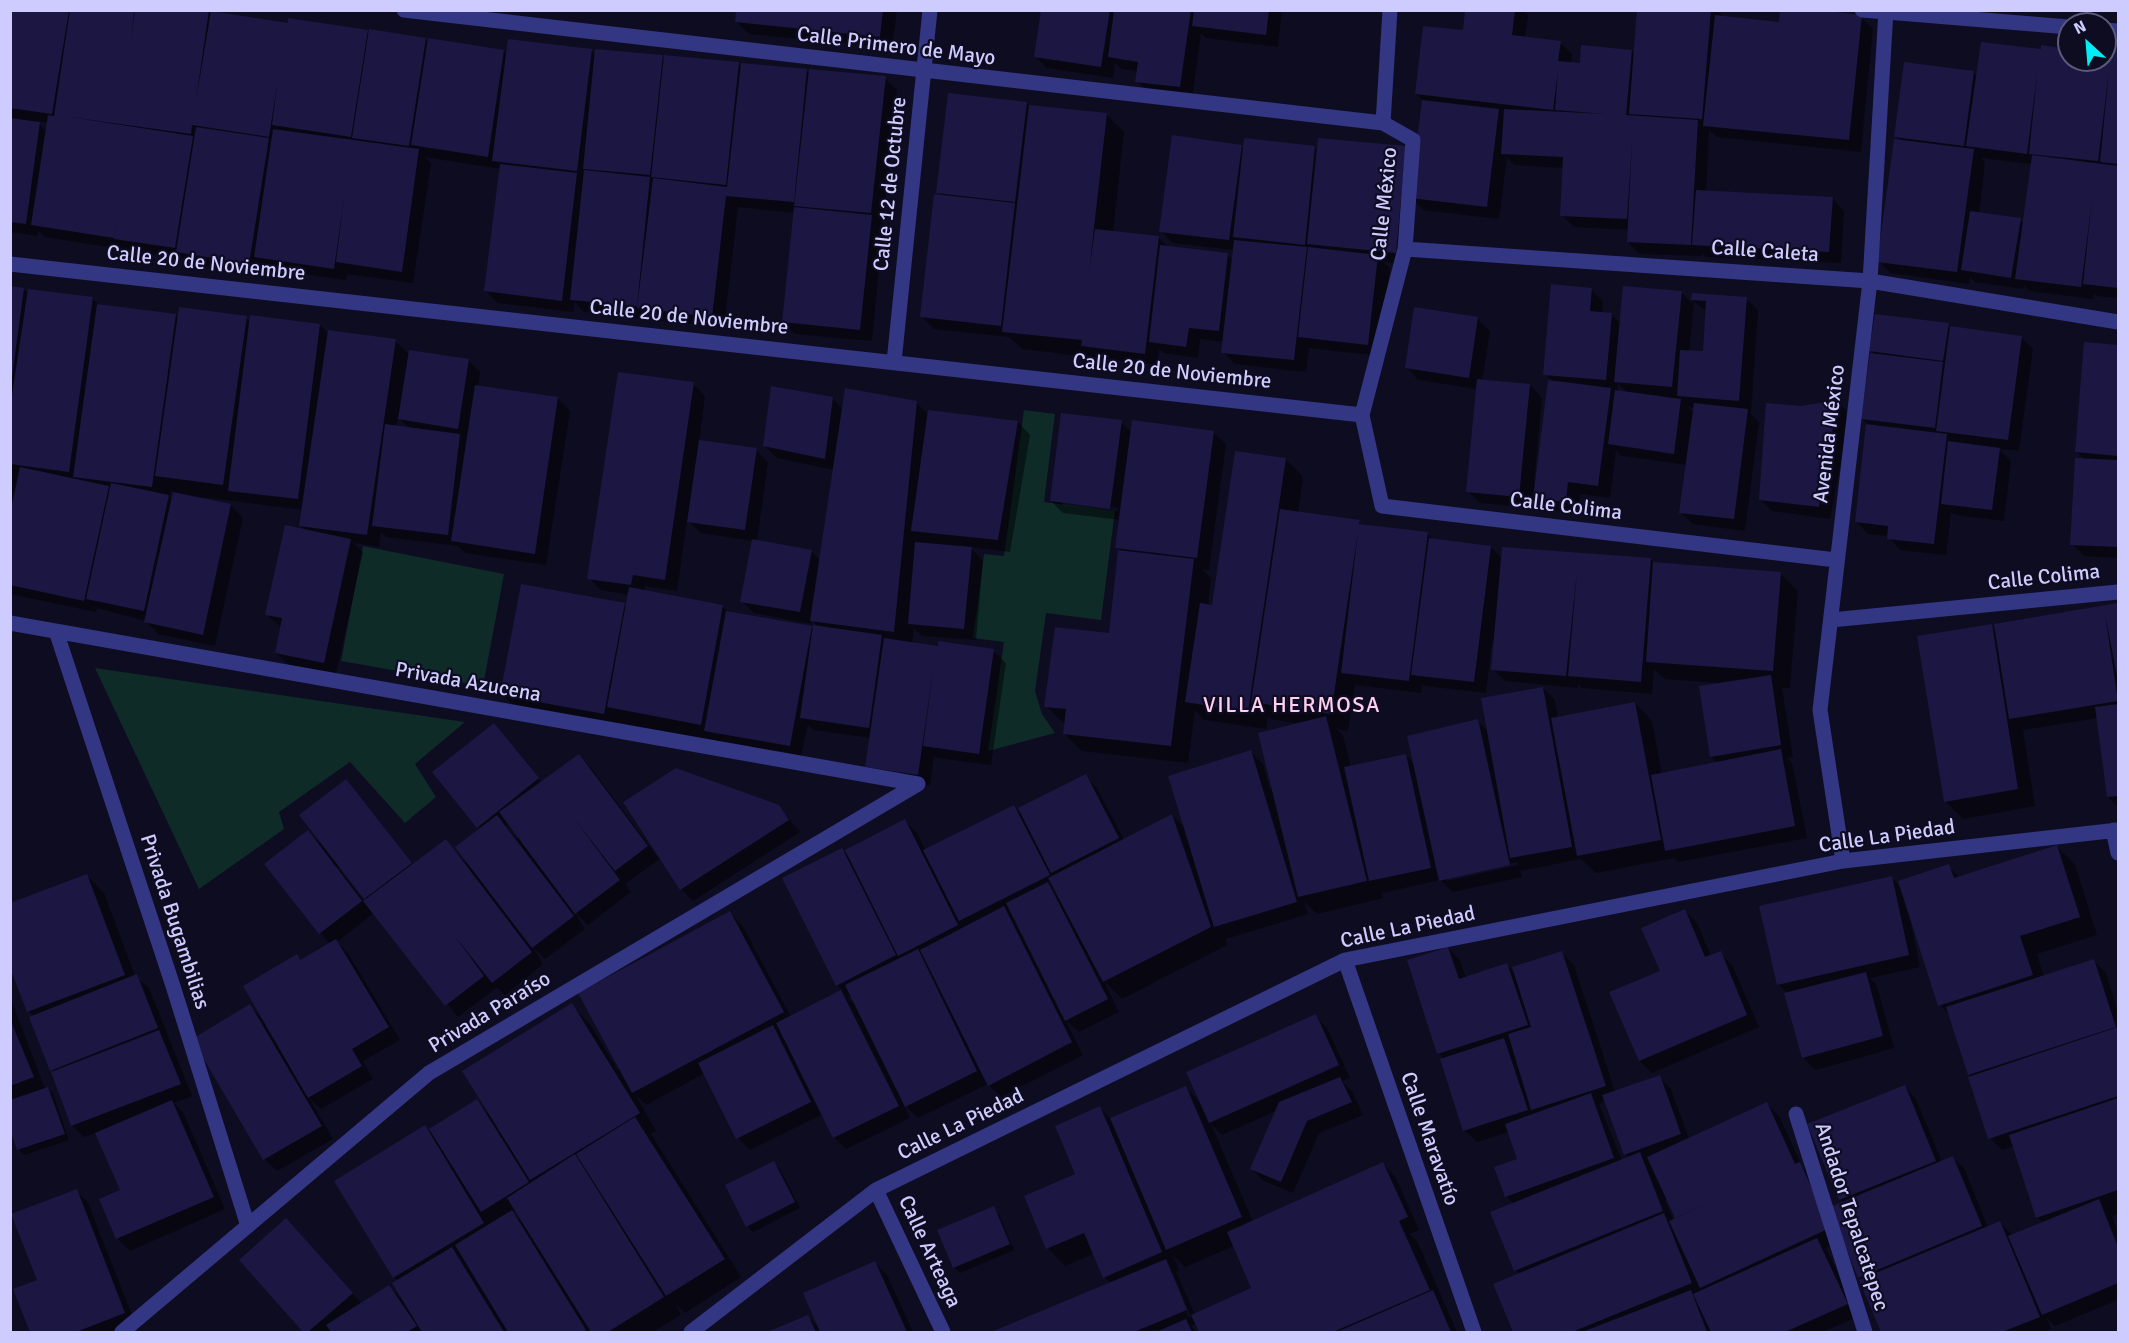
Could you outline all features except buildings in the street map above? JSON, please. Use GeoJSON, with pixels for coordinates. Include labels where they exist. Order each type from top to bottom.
{"type":"FeatureCollection","features":[{"type":"Feature","properties":{"kind":"street","name":"Calle Primero de Mayo"},"geometry":{"type":"LineString","coordinates":[[404,10],[923,72],[1383,123]]}},
{"type":"Feature","properties":{"kind":"street","name":"Calle 12 de Octubre"},"geometry":{"type":"LineString","coordinates":[[894,362],[930,10]]}},
{"type":"Feature","properties":{"kind":"street","name":"Calle México"},"geometry":{"type":"LineString","coordinates":[[1362,415],[1406,249],[1413,140],[1383,123],[1390,10]]}},
{"type":"Feature","properties":{"kind":"street"},"geometry":{"type":"LineString","coordinates":[[1862,10],[2057,26]]}},
{"type":"Feature","properties":{"kind":"street","name":"Avenida México"},"geometry":{"type":"LineString","coordinates":[[1843,861],[1820,710],[1870,281],[1886,12]]}},
{"type":"Feature","properties":{"kind":"street","name":"Calle Caleta"},"geometry":{"type":"LineString","coordinates":[[1406,249],[1870,281],[2118,322]]}},
{"type":"Feature","properties":{"kind":"street","name":"Calle 20 de Noviembre"},"geometry":{"type":"LineString","coordinates":[[10,264],[1362,415]]}},
{"type":"Feature","properties":{"kind":"street","name":"Calle Colima"},"geometry":{"type":"LineString","coordinates":[[1362,415],[1382,506],[1836,560]]}},
{"type":"Feature","properties":{"kind":"street","name":"Calle Colima"},"geometry":{"type":"LineString","coordinates":[[1831,620],[2118,592]]}},
{"type":"Feature","properties":{"kind":"street","name":"Privada Azucena"},"geometry":{"type":"LineString","coordinates":[[10,623],[918,784]]}},
{"type":"Feature","properties":{"kind":"street","name":"Privada Bugambilias"},"geometry":{"type":"LineString","coordinates":[[56,631],[173,986],[248,1226]]}},
{"type":"Feature","properties":{"kind":"street","name":"Privada Paraíso"},"geometry":{"type":"LineString","coordinates":[[122,1332],[429,1073],[918,784]]}},
{"type":"Feature","properties":{"kind":"street"},"geometry":{"type":"LineString","coordinates":[[2116,830],[2118,853]]}},
{"type":"Feature","properties":{"kind":"street","name":"Calle La Piedad"},"geometry":{"type":"LineString","coordinates":[[691,1332],[876,1190],[1345,960],[1843,861],[2116,830]]}},
{"type":"Feature","properties":{"kind":"street","name":"Calle Maravatío"},"geometry":{"type":"LineString","coordinates":[[1345,960],[1474,1332]]}},
{"type":"Feature","properties":{"kind":"street","name":"Andador Tepalcatepec"},"geometry":{"type":"LineString","coordinates":[[1796,1114],[1866,1332]]}},
{"type":"Feature","properties":{"kind":"street","name":"Calle Arteaga"},"geometry":{"type":"LineString","coordinates":[[876,1190],[943,1332]]}},
{"type":"Feature","properties":{"kind":"green space"},"geometry":{"type":"Polygon","coordinates":[[[1024,410],[1055,414],[1044,502],[1115,511],[1101,620],[1046,613],[1035,691],[1042,714],[1055,733],[988,751],[1004,642],[973,638],[984,554],[1004,556],[1024,410]]]}},
{"type":"Feature","properties":{"kind":"green space"},"geometry":{"type":"Polygon","coordinates":[[[363,546],[504,574],[483,686],[341,661],[363,546]]]}},
{"type":"Feature","properties":{"kind":"green space"},"geometry":{"type":"Polygon","coordinates":[[[95,668],[465,722],[415,764],[436,797],[405,823],[350,762],[279,812],[284,829],[199,889],[95,668]]]}},
{"type":"Feature","properties":{"kind":"district","name":"VILLA HERMOSA"},"geometry":{"type":"Point","coordinates":[1292,706]}}]}
